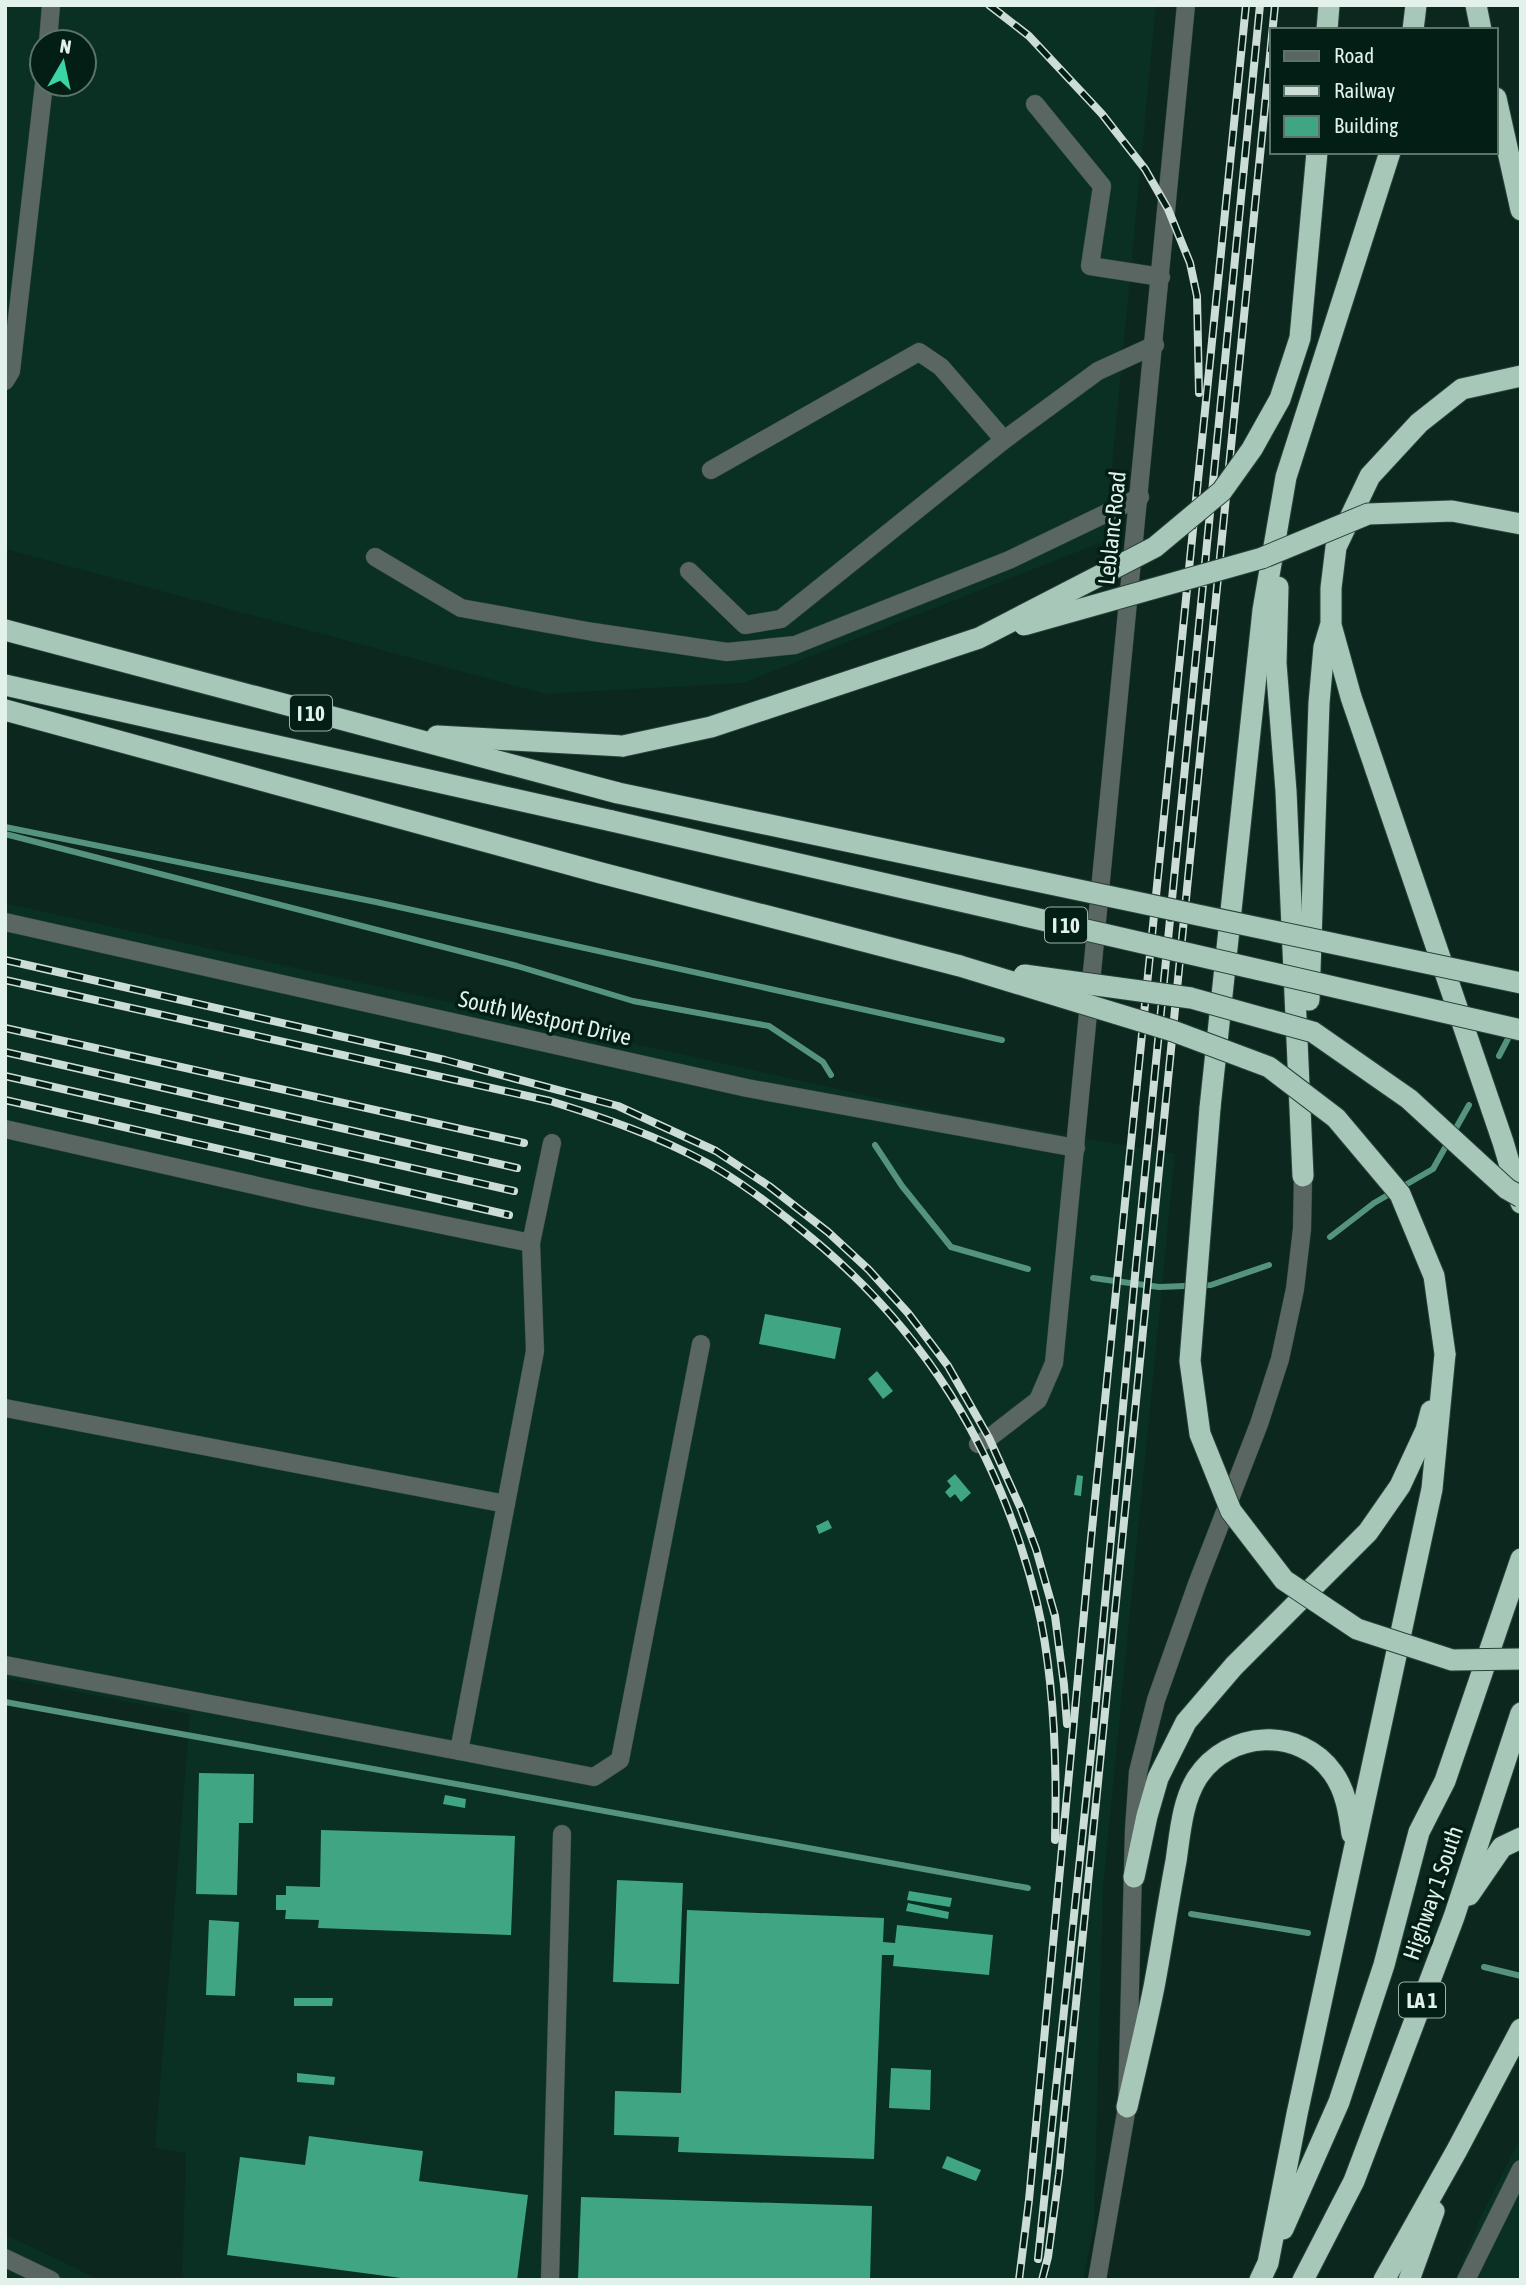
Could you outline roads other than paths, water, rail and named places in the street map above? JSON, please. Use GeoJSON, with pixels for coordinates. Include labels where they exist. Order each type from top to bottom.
{"type":"FeatureCollection","features":[{"type":"Feature","properties":{"kind":"highway"},"geometry":{"type":"LineString","coordinates":[[1327,28],[1329,5]]}},
{"type":"Feature","properties":{"kind":"highway"},"geometry":{"type":"LineString","coordinates":[[1413,28],[1416,5]]}},
{"type":"Feature","properties":{"kind":"highway"},"geometry":{"type":"LineString","coordinates":[[1476,5],[1481,28]]}},
{"type":"Feature","properties":{"kind":"highway"},"geometry":{"type":"LineString","coordinates":[[1498,107],[1521,209]]}},
{"type":"Feature","properties":{"kind":"highway"},"geometry":{"type":"LineString","coordinates":[[979,638],[1155,547],[1222,491],[1280,399],[1300,338],[1317,154]]}},
{"type":"Feature","properties":{"kind":"highway"},"geometry":{"type":"LineString","coordinates":[[1389,154],[1286,477],[1263,610],[1210,1108],[1190,1361],[1200,1434],[1231,1510],[1284,1580],[1357,1629],[1452,1660],[1521,1659]]}},
{"type":"Feature","properties":{"kind":"highway"},"geometry":{"type":"LineString","coordinates":[[1521,376],[1462,390],[1419,423],[1370,476],[1336,547],[1331,588],[1331,625],[1351,697],[1499,1129],[1521,1203]]}},
{"type":"Feature","properties":{"kind":"highway"},"geometry":{"type":"LineString","coordinates":[[1286,477],[1278,586],[1276,663],[1286,791],[1303,1176]]}},
{"type":"Feature","properties":{"kind":"highway"},"geometry":{"type":"LineString","coordinates":[[390,734],[623,746],[711,727],[979,638],[1262,558],[1368,514],[1452,511],[1521,524]]}},
{"type":"Feature","properties":{"kind":"highway"},"geometry":{"type":"LineString","coordinates":[[1303,1176],[1319,703],[1324,648],[1331,625]]}},
{"type":"Feature","properties":{"kind":"highway","name":"I 10"},"geometry":{"type":"LineString","coordinates":[[5,630],[618,793],[1521,983]]}},
{"type":"Feature","properties":{"kind":"highway","name":"I 10"},"geometry":{"type":"LineString","coordinates":[[5,685],[1521,1030]]}},
{"type":"Feature","properties":{"kind":"highway"},"geometry":{"type":"LineString","coordinates":[[5,710],[601,873],[960,966],[1173,1031],[1269,1067],[1336,1118],[1399,1194],[1434,1276],[1445,1354],[1432,1489],[1264,2271]]}},
{"type":"Feature","properties":{"kind":"highway"},"geometry":{"type":"LineString","coordinates":[[960,966],[1191,998],[1313,1032],[1409,1100],[1507,1189],[1521,1197]]}},
{"type":"Feature","properties":{"kind":"highway"},"geometry":{"type":"LineString","coordinates":[[1134,1877],[1158,1778],[1186,1722],[1234,1666],[1368,1532],[1400,1486],[1426,1430],[1445,1354]]}},
{"type":"Feature","properties":{"kind":"highway"},"geometry":{"type":"LineString","coordinates":[[1264,2271],[1339,2102],[1384,1965],[1419,1832],[1445,1781],[1521,1559]]}},
{"type":"Feature","properties":{"kind":"highway","name":"Highway 1 South"},"geometry":{"type":"LineString","coordinates":[[1303,2280],[1354,2180],[1454,1917],[1521,1713]]}},
{"type":"Feature","properties":{"kind":"highway"},"geometry":{"type":"LineString","coordinates":[[1127,2107],[1154,1988],[1184,1812],[1198,1778],[1220,1755],[1239,1745],[1257,1740],[1273,1740],[1302,1746],[1324,1762],[1341,1787],[1349,1812],[1353,1847]]}},
{"type":"Feature","properties":{"kind":"highway"},"geometry":{"type":"LineString","coordinates":[[1454,1917],[1502,1847],[1521,1838]]}},
{"type":"Feature","properties":{"kind":"highway"},"geometry":{"type":"LineString","coordinates":[[1384,2280],[1521,2029]]}},
{"type":"Feature","properties":{"kind":"highway"},"geometry":{"type":"LineString","coordinates":[[1409,2280],[1457,2150]]}},
{"type":"Feature","properties":{"kind":"street"},"geometry":{"type":"LineString","coordinates":[[49,28],[51,5]]}},
{"type":"Feature","properties":{"kind":"street","name":"Leblanc Road"},"geometry":{"type":"LineString","coordinates":[[978,1444],[1038,1400],[1054,1363],[1186,5]]}},
{"type":"Feature","properties":{"kind":"street"},"geometry":{"type":"LineString","coordinates":[[5,381],[11,371],[14,272],[42,98]]}},
{"type":"Feature","properties":{"kind":"street"},"geometry":{"type":"LineString","coordinates":[[1035,104],[1102,186],[1090,266],[1161,276]]}},
{"type":"Feature","properties":{"kind":"street"},"geometry":{"type":"LineString","coordinates":[[689,571],[745,625],[781,619],[1004,440],[1098,371],[1155,345]]}},
{"type":"Feature","properties":{"kind":"street"},"geometry":{"type":"LineString","coordinates":[[710,470],[919,352],[940,367],[1004,440]]}},
{"type":"Feature","properties":{"kind":"street"},"geometry":{"type":"LineString","coordinates":[[375,557],[461,608],[593,632],[727,652],[795,645],[1009,560],[1140,497]]}},
{"type":"Feature","properties":{"kind":"street"},"geometry":{"type":"LineString","coordinates":[[781,619],[795,645]]}},
{"type":"Feature","properties":{"kind":"street","name":"South Westport Drive"},"geometry":{"type":"LineString","coordinates":[[5,922],[747,1088],[1076,1148]]}},
{"type":"Feature","properties":{"kind":"street"},"geometry":{"type":"LineString","coordinates":[[5,1129],[312,1198],[531,1243]]}},
{"type":"Feature","properties":{"kind":"street"},"geometry":{"type":"LineString","coordinates":[[459,1751],[535,1351],[531,1243],[552,1143]]}},
{"type":"Feature","properties":{"kind":"street"},"geometry":{"type":"LineString","coordinates":[[1097,2280],[1127,2107],[1138,1772],[1157,1700],[1197,1584],[1259,1424],[1280,1359],[1295,1289],[1301,1241],[1303,1176]]}},
{"type":"Feature","properties":{"kind":"street"},"geometry":{"type":"LineString","coordinates":[[5,1665],[594,1777],[620,1760],[701,1344]]}},
{"type":"Feature","properties":{"kind":"street"},"geometry":{"type":"LineString","coordinates":[[5,1408],[506,1503]]}},
{"type":"Feature","properties":{"kind":"street"},"geometry":{"type":"LineString","coordinates":[[550,2280],[562,1833]]}},
{"type":"Feature","properties":{"kind":"street"},"geometry":{"type":"LineString","coordinates":[[1466,2280],[1521,2169]]}},
{"type":"Feature","properties":{"kind":"street"},"geometry":{"type":"LineString","coordinates":[[5,2259],[51,2280]]}},
{"type":"Feature","properties":{"kind":"waterway"},"geometry":{"type":"LineString","coordinates":[[5,827],[376,902],[1002,1040]]}},
{"type":"Feature","properties":{"kind":"waterway"},"geometry":{"type":"LineString","coordinates":[[5,834],[517,966],[633,1001],[769,1026],[823,1062],[831,1075]]}},
{"type":"Feature","properties":{"kind":"waterway"},"geometry":{"type":"LineString","coordinates":[[1499,1056],[1511,1033]]}},
{"type":"Feature","properties":{"kind":"waterway"},"geometry":{"type":"LineString","coordinates":[[1330,1237],[1374,1203],[1433,1169],[1469,1105]]}},
{"type":"Feature","properties":{"kind":"waterway"},"geometry":{"type":"LineString","coordinates":[[875,1145],[902,1186],[951,1247],[1028,1269]]}},
{"type":"Feature","properties":{"kind":"waterway"},"geometry":{"type":"LineString","coordinates":[[1093,1278],[1159,1287],[1211,1285],[1269,1265]]}},
{"type":"Feature","properties":{"kind":"waterway"},"geometry":{"type":"LineString","coordinates":[[5,1702],[1028,1888]]}},
{"type":"Feature","properties":{"kind":"waterway"},"geometry":{"type":"LineString","coordinates":[[1191,1914],[1308,1933]]}},
{"type":"Feature","properties":{"kind":"waterway"},"geometry":{"type":"LineString","coordinates":[[1484,1967],[1521,1976]]}},
{"type":"Feature","properties":{"kind":"railway"},"geometry":{"type":"LineString","coordinates":[[989,5],[1029,36],[1102,114],[1145,169],[1168,209],[1190,263],[1197,296],[1199,393]]}},
{"type":"Feature","properties":{"kind":"railway"},"geometry":{"type":"LineString","coordinates":[[1019,2280],[1246,5]]}},
{"type":"Feature","properties":{"kind":"railway"},"geometry":{"type":"LineString","coordinates":[[1038,2259],[1093,1734],[1136,1265],[1260,5]]}},
{"type":"Feature","properties":{"kind":"railway"},"geometry":{"type":"LineString","coordinates":[[1273,28],[1275,5]]}},
{"type":"Feature","properties":{"kind":"railway"},"geometry":{"type":"LineString","coordinates":[[1042,2280],[1048,2257],[1059,2174],[1270,55]]}},
{"type":"Feature","properties":{"kind":"railway"},"geometry":{"type":"LineString","coordinates":[[5,960],[445,1060],[618,1106],[716,1151],[769,1186],[828,1232],[869,1270],[908,1313],[948,1366],[989,1438],[1036,1549],[1055,1616],[1067,1724]]}},
{"type":"Feature","properties":{"kind":"railway"},"geometry":{"type":"LineString","coordinates":[[5,980],[550,1101],[630,1128],[688,1153],[743,1185],[798,1227],[843,1265],[883,1306],[919,1349],[978,1442],[1001,1493],[1021,1546],[1043,1631],[1055,1751],[1055,1840]]}},
{"type":"Feature","properties":{"kind":"railway"},"geometry":{"type":"LineString","coordinates":[[5,1028],[524,1143]]}},
{"type":"Feature","properties":{"kind":"railway"},"geometry":{"type":"LineString","coordinates":[[5,1052],[517,1168]]}},
{"type":"Feature","properties":{"kind":"railway"},"geometry":{"type":"LineString","coordinates":[[5,1076],[514,1191]]}},
{"type":"Feature","properties":{"kind":"railway"},"geometry":{"type":"LineString","coordinates":[[5,1100],[509,1215]]}}]}
